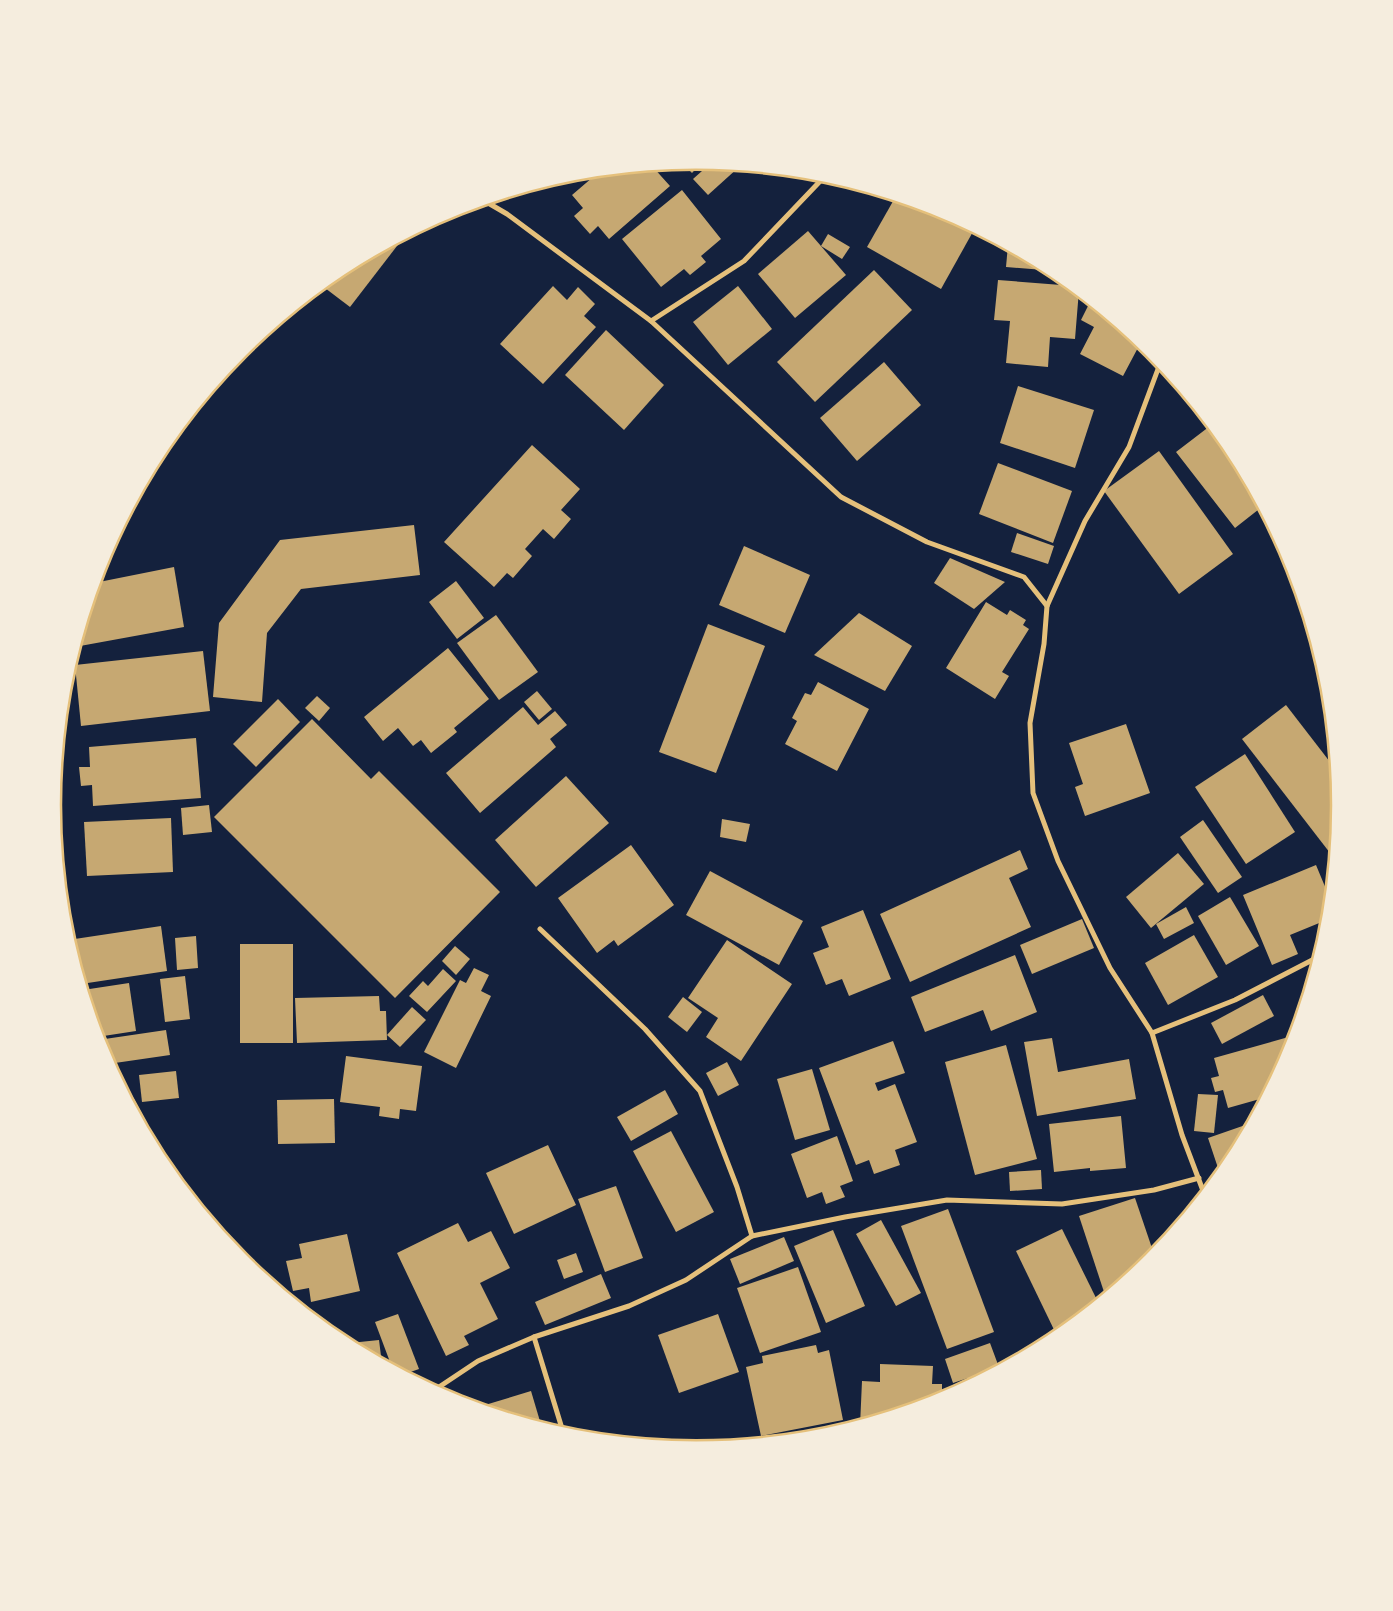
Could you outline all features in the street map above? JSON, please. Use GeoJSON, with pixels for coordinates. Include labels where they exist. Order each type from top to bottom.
{"type":"FeatureCollection","features":[{"type":"Feature","properties":{"kind":"street"},"geometry":{"type":"LineString","coordinates":[[651,321],[744,261],[819,182]]}},
{"type":"Feature","properties":{"kind":"street"},"geometry":{"type":"LineString","coordinates":[[491,204],[507,214],[651,321],[840,497],[927,542],[1024,577],[1047,606]]}},
{"type":"Feature","properties":{"kind":"street"},"geometry":{"type":"LineString","coordinates":[[1158,369],[1128,446],[1085,521],[1047,606],[1044,644],[1030,723],[1032,793],[1058,861],[1110,968],[1152,1033],[1182,1135],[1203,1189]]}},
{"type":"Feature","properties":{"kind":"street"},"geometry":{"type":"LineString","coordinates":[[540,929],[645,1029],[700,1090],[733,1178],[752,1236]]}},
{"type":"Feature","properties":{"kind":"street"},"geometry":{"type":"LineString","coordinates":[[1152,1033],[1235,1000],[1312,960]]}},
{"type":"Feature","properties":{"kind":"street"},"geometry":{"type":"LineString","coordinates":[[440,1386],[478,1361],[534,1336],[629,1306],[686,1280],[752,1236],[947,1200],[1062,1204],[1154,1190],[1199,1178]]}},
{"type":"Feature","properties":{"kind":"street"},"geometry":{"type":"LineString","coordinates":[[534,1336],[561,1426]]}},
{"type":"Feature","properties":{"kind":"building"},"geometry":{"type":"Polygon","coordinates":[[[703,170],[734,172],[708,195],[693,179],[703,170]]]}},
{"type":"Feature","properties":{"kind":"building"},"geometry":{"type":"Polygon","coordinates":[[[655,172],[657,172],[670,186],[609,239],[598,226],[590,234],[574,216],[583,208],[572,195],[590,180],[655,172]]]}},
{"type":"Feature","properties":{"kind":"building"},"geometry":{"type":"Polygon","coordinates":[[[682,190],[721,239],[701,256],[706,262],[690,275],[684,269],[661,287],[622,239],[682,190]]]}},
{"type":"Feature","properties":{"kind":"building"},"geometry":{"type":"Polygon","coordinates":[[[893,202],[940,219],[972,234],[941,289],[867,247],[893,202]]]}},
{"type":"Feature","properties":{"kind":"building"},"geometry":{"type":"Polygon","coordinates":[[[808,231],[846,275],[795,318],[758,274],[808,231]]]}},
{"type":"Feature","properties":{"kind":"building"},"geometry":{"type":"Polygon","coordinates":[[[828,234],[850,247],[842,259],[821,246],[828,234]]]}},
{"type":"Feature","properties":{"kind":"building"},"geometry":{"type":"Polygon","coordinates":[[[397,246],[350,307],[327,290],[379,255],[397,246]]]}},
{"type":"Feature","properties":{"kind":"building"},"geometry":{"type":"Polygon","coordinates":[[[1007,252],[1037,269],[1006,267],[1007,252]]]}},
{"type":"Feature","properties":{"kind":"building"},"geometry":{"type":"Polygon","coordinates":[[[874,270],[912,310],[815,402],[777,362],[874,270]]]}},
{"type":"Feature","properties":{"kind":"building"},"geometry":{"type":"Polygon","coordinates":[[[998,280],[1060,285],[1078,299],[1075,339],[1050,337],[1048,367],[1006,363],[1010,321],[994,320],[998,280]]]}},
{"type":"Feature","properties":{"kind":"building"},"geometry":{"type":"Polygon","coordinates":[[[553,286],[567,300],[578,287],[595,304],[584,316],[596,327],[543,384],[500,344],[553,286]]]}},
{"type":"Feature","properties":{"kind":"building"},"geometry":{"type":"Polygon","coordinates":[[[738,286],[772,329],[728,365],[693,322],[738,286]]]}},
{"type":"Feature","properties":{"kind":"building"},"geometry":{"type":"Polygon","coordinates":[[[1088,306],[1138,348],[1123,376],[1080,354],[1094,327],[1081,320],[1088,306]]]}},
{"type":"Feature","properties":{"kind":"building"},"geometry":{"type":"Polygon","coordinates":[[[606,330],[664,385],[624,430],[565,375],[606,330]]]}},
{"type":"Feature","properties":{"kind":"building"},"geometry":{"type":"Polygon","coordinates":[[[884,362],[921,405],[857,461],[820,418],[884,362]]]}},
{"type":"Feature","properties":{"kind":"building"},"geometry":{"type":"Polygon","coordinates":[[[1018,386],[1094,410],[1075,468],[1000,443],[1018,386]]]}},
{"type":"Feature","properties":{"kind":"building"},"geometry":{"type":"Polygon","coordinates":[[[1207,428],[1225,453],[1258,510],[1235,528],[1176,452],[1207,428]]]}},
{"type":"Feature","properties":{"kind":"building"},"geometry":{"type":"Polygon","coordinates":[[[532,445],[580,489],[561,510],[571,519],[554,539],[543,529],[525,549],[532,556],[513,578],[507,573],[494,587],[444,542],[532,445]]]}},
{"type":"Feature","properties":{"kind":"building"},"geometry":{"type":"Polygon","coordinates":[[[1159,451],[1233,554],[1179,594],[1104,491],[1159,451]]]}},
{"type":"Feature","properties":{"kind":"building"},"geometry":{"type":"Polygon","coordinates":[[[998,463],[1072,491],[1053,543],[979,514],[998,463]]]}},
{"type":"Feature","properties":{"kind":"building"},"geometry":{"type":"Polygon","coordinates":[[[414,525],[420,575],[301,589],[267,633],[262,702],[213,697],[219,623],[280,540],[414,525]]]}},
{"type":"Feature","properties":{"kind":"building"},"geometry":{"type":"Polygon","coordinates":[[[1017,533],[1054,546],[1048,564],[1011,552],[1017,533]]]}},
{"type":"Feature","properties":{"kind":"building"},"geometry":{"type":"Polygon","coordinates":[[[744,546],[810,575],[785,633],[719,605],[744,546]]]}},
{"type":"Feature","properties":{"kind":"building"},"geometry":{"type":"Polygon","coordinates":[[[950,558],[1005,582],[974,609],[934,583],[950,558]]]}},
{"type":"Feature","properties":{"kind":"building"},"geometry":{"type":"Polygon","coordinates":[[[174,567],[184,627],[82,646],[103,581],[174,567]]]}},
{"type":"Feature","properties":{"kind":"building"},"geometry":{"type":"Polygon","coordinates":[[[456,581],[484,618],[457,639],[429,602],[456,581]]]}},
{"type":"Feature","properties":{"kind":"building"},"geometry":{"type":"Polygon","coordinates":[[[986,602],[1007,615],[1010,610],[1026,620],[1023,625],[1029,629],[1002,672],[1009,676],[995,699],[946,668],[986,602]]]}},
{"type":"Feature","properties":{"kind":"building"},"geometry":{"type":"Polygon","coordinates":[[[859,613],[912,646],[885,691],[814,655],[859,613]]]}},
{"type":"Feature","properties":{"kind":"building"},"geometry":{"type":"Polygon","coordinates":[[[496,615],[538,672],[499,700],[457,643],[496,615]]]}},
{"type":"Feature","properties":{"kind":"building"},"geometry":{"type":"Polygon","coordinates":[[[708,624],[765,646],[716,773],[659,752],[708,624]]]}},
{"type":"Feature","properties":{"kind":"building"},"geometry":{"type":"Polygon","coordinates":[[[448,648],[489,699],[454,728],[457,732],[431,753],[421,740],[413,746],[398,728],[383,741],[364,717],[448,648]]]}},
{"type":"Feature","properties":{"kind":"building"},"geometry":{"type":"Polygon","coordinates":[[[203,651],[210,711],[81,726],[76,671],[77,665],[203,651]]]}},
{"type":"Feature","properties":{"kind":"building"},"geometry":{"type":"Polygon","coordinates":[[[818,682],[869,709],[837,771],[785,744],[797,721],[792,718],[805,693],[811,695],[818,682]]]}},
{"type":"Feature","properties":{"kind":"building"},"geometry":{"type":"Polygon","coordinates":[[[537,691],[552,709],[539,720],[524,702],[537,691]]]}},
{"type":"Feature","properties":{"kind":"building"},"geometry":{"type":"Polygon","coordinates":[[[317,696],[330,708],[319,721],[305,708],[317,696]]]}},
{"type":"Feature","properties":{"kind":"building"},"geometry":{"type":"Polygon","coordinates":[[[278,699],[300,722],[256,767],[233,744],[278,699]]]}},
{"type":"Feature","properties":{"kind":"building"},"geometry":{"type":"Polygon","coordinates":[[[1286,705],[1330,762],[1332,805],[1329,852],[1242,739],[1286,705]]]}},
{"type":"Feature","properties":{"kind":"building"},"geometry":{"type":"Polygon","coordinates":[[[523,707],[538,725],[555,711],[567,725],[550,739],[556,747],[480,813],[446,773],[523,707]]]}},
{"type":"Feature","properties":{"kind":"building"},"geometry":{"type":"Polygon","coordinates":[[[312,719],[371,779],[379,771],[500,892],[395,998],[214,817],[312,719]]]}},
{"type":"Feature","properties":{"kind":"building"},"geometry":{"type":"Polygon","coordinates":[[[1126,724],[1150,793],[1085,816],[1075,787],[1083,784],[1069,743],[1126,724]]]}},
{"type":"Feature","properties":{"kind":"building"},"geometry":{"type":"Polygon","coordinates":[[[196,738],[201,798],[93,806],[92,785],[81,786],[79,767],[90,767],[89,747],[196,738]]]}},
{"type":"Feature","properties":{"kind":"building"},"geometry":{"type":"Polygon","coordinates":[[[1245,754],[1295,832],[1246,864],[1195,787],[1245,754]]]}},
{"type":"Feature","properties":{"kind":"building"},"geometry":{"type":"Polygon","coordinates":[[[566,776],[609,823],[536,887],[495,840],[566,776]]]}},
{"type":"Feature","properties":{"kind":"building"},"geometry":{"type":"Polygon","coordinates":[[[209,805],[212,832],[183,835],[181,808],[209,805]]]}},
{"type":"Feature","properties":{"kind":"building"},"geometry":{"type":"Polygon","coordinates":[[[171,818],[173,872],[87,876],[84,822],[171,818]]]}},
{"type":"Feature","properties":{"kind":"building"},"geometry":{"type":"Polygon","coordinates":[[[722,819],[750,824],[746,842],[720,837],[722,819]]]}},
{"type":"Feature","properties":{"kind":"building"},"geometry":{"type":"Polygon","coordinates":[[[1203,820],[1242,877],[1218,893],[1180,837],[1203,820]]]}},
{"type":"Feature","properties":{"kind":"building"},"geometry":{"type":"Polygon","coordinates":[[[631,845],[674,905],[618,946],[614,940],[597,953],[558,898],[631,845]]]}},
{"type":"Feature","properties":{"kind":"building"},"geometry":{"type":"Polygon","coordinates":[[[1020,850],[1028,869],[1009,878],[1031,927],[910,982],[880,914],[1020,850]]]}},
{"type":"Feature","properties":{"kind":"building"},"geometry":{"type":"Polygon","coordinates":[[[1178,853],[1204,884],[1151,928],[1126,897],[1178,853]]]}},
{"type":"Feature","properties":{"kind":"building"},"geometry":{"type":"Polygon","coordinates":[[[1316,865],[1326,889],[1321,922],[1290,935],[1298,954],[1272,965],[1243,895],[1316,865]]]}},
{"type":"Feature","properties":{"kind":"building"},"geometry":{"type":"Polygon","coordinates":[[[710,871],[803,921],[779,965],[686,915],[710,871]]]}},
{"type":"Feature","properties":{"kind":"building"},"geometry":{"type":"Polygon","coordinates":[[[1230,897],[1259,946],[1226,965],[1198,916],[1230,897]]]}},
{"type":"Feature","properties":{"kind":"building"},"geometry":{"type":"Polygon","coordinates":[[[1186,907],[1194,923],[1164,939],[1156,924],[1186,907]]]}},
{"type":"Feature","properties":{"kind":"building"},"geometry":{"type":"Polygon","coordinates":[[[863,910],[891,979],[849,996],[842,979],[826,985],[813,953],[829,947],[821,927],[863,910]]]}},
{"type":"Feature","properties":{"kind":"building"},"geometry":{"type":"Polygon","coordinates":[[[1082,919],[1094,948],[1032,974],[1020,945],[1082,919]]]}},
{"type":"Feature","properties":{"kind":"building"},"geometry":{"type":"Polygon","coordinates":[[[161,926],[167,971],[87,983],[75,939],[161,926]]]}},
{"type":"Feature","properties":{"kind":"building"},"geometry":{"type":"Polygon","coordinates":[[[1194,935],[1218,977],[1168,1005],[1145,963],[1194,935]]]}},
{"type":"Feature","properties":{"kind":"building"},"geometry":{"type":"Polygon","coordinates":[[[196,936],[198,968],[177,970],[175,938],[196,936]]]}},
{"type":"Feature","properties":{"kind":"building"},"geometry":{"type":"Polygon","coordinates":[[[727,940],[792,984],[741,1061],[706,1037],[718,1018],[688,998],[727,940]]]}},
{"type":"Feature","properties":{"kind":"building"},"geometry":{"type":"Polygon","coordinates":[[[240,944],[293,944],[293,1043],[240,1043],[240,944]]]}},
{"type":"Feature","properties":{"kind":"building"},"geometry":{"type":"Polygon","coordinates":[[[455,946],[470,959],[456,975],[442,961],[455,946]]]}},
{"type":"Feature","properties":{"kind":"building"},"geometry":{"type":"Polygon","coordinates":[[[1015,955],[1037,1012],[991,1031],[983,1010],[925,1032],[911,997],[1015,955]]]}},
{"type":"Feature","properties":{"kind":"building"},"geometry":{"type":"Polygon","coordinates":[[[474,968],[489,975],[481,991],[491,996],[456,1068],[424,1052],[460,980],[466,983],[474,968]]]}},
{"type":"Feature","properties":{"kind":"building"},"geometry":{"type":"Polygon","coordinates":[[[443,969],[456,981],[427,1012],[409,996],[423,981],[428,986],[443,969]]]}},
{"type":"Feature","properties":{"kind":"building"},"geometry":{"type":"Polygon","coordinates":[[[185,976],[190,1019],[165,1022],[160,979],[185,976]]]}},
{"type":"Feature","properties":{"kind":"building"},"geometry":{"type":"Polygon","coordinates":[[[129,983],[136,1031],[105,1036],[89,989],[129,983]]]}},
{"type":"Feature","properties":{"kind":"building"},"geometry":{"type":"Polygon","coordinates":[[[1263,995],[1274,1016],[1222,1044],[1211,1023],[1263,995]]]}},
{"type":"Feature","properties":{"kind":"building"},"geometry":{"type":"Polygon","coordinates":[[[379,996],[380,1011],[386,1011],[387,1040],[297,1043],[295,998],[379,996]]]}},
{"type":"Feature","properties":{"kind":"building"},"geometry":{"type":"Polygon","coordinates":[[[683,997],[702,1012],[687,1032],[668,1017],[683,997]]]}},
{"type":"Feature","properties":{"kind":"building"},"geometry":{"type":"Polygon","coordinates":[[[412,1007],[426,1020],[400,1047],[387,1035],[412,1007]]]}},
{"type":"Feature","properties":{"kind":"building"},"geometry":{"type":"Polygon","coordinates":[[[166,1030],[170,1055],[116,1063],[106,1039],[166,1030]]]}},
{"type":"Feature","properties":{"kind":"building"},"geometry":{"type":"Polygon","coordinates":[[[1288,1037],[1259,1099],[1228,1108],[1223,1090],[1215,1092],[1211,1078],[1219,1076],[1214,1058],[1288,1037]]]}},
{"type":"Feature","properties":{"kind":"building"},"geometry":{"type":"Polygon","coordinates":[[[1052,1038],[1058,1072],[1129,1059],[1136,1099],[1037,1116],[1024,1042],[1052,1038]]]}},
{"type":"Feature","properties":{"kind":"building"},"geometry":{"type":"Polygon","coordinates":[[[893,1041],[905,1073],[875,1083],[878,1091],[895,1084],[917,1142],[895,1150],[900,1165],[874,1174],[869,1160],[856,1165],[819,1068],[893,1041]]]}},
{"type":"Feature","properties":{"kind":"building"},"geometry":{"type":"Polygon","coordinates":[[[1006,1045],[1037,1159],[975,1175],[945,1062],[1006,1045]]]}},
{"type":"Feature","properties":{"kind":"building"},"geometry":{"type":"Polygon","coordinates":[[[346,1056],[422,1066],[416,1111],[400,1109],[399,1119],[379,1116],[380,1107],[340,1102],[346,1056]]]}},
{"type":"Feature","properties":{"kind":"building"},"geometry":{"type":"Polygon","coordinates":[[[727,1062],[739,1085],[718,1096],[706,1073],[727,1062]]]}},
{"type":"Feature","properties":{"kind":"building"},"geometry":{"type":"Polygon","coordinates":[[[812,1069],[830,1130],[795,1140],[777,1079],[812,1069]]]}},
{"type":"Feature","properties":{"kind":"building"},"geometry":{"type":"Polygon","coordinates":[[[176,1071],[179,1098],[142,1102],[139,1075],[176,1071]]]}},
{"type":"Feature","properties":{"kind":"building"},"geometry":{"type":"Polygon","coordinates":[[[665,1090],[678,1114],[631,1141],[617,1117],[665,1090]]]}},
{"type":"Feature","properties":{"kind":"building"},"geometry":{"type":"Polygon","coordinates":[[[1198,1094],[1218,1095],[1214,1133],[1194,1131],[1198,1094]]]}},
{"type":"Feature","properties":{"kind":"building"},"geometry":{"type":"Polygon","coordinates":[[[334,1099],[335,1143],[278,1144],[277,1100],[334,1099]]]}},
{"type":"Feature","properties":{"kind":"building"},"geometry":{"type":"Polygon","coordinates":[[[1121,1116],[1126,1168],[1090,1171],[1090,1168],[1054,1172],[1049,1124],[1121,1116]]]}},
{"type":"Feature","properties":{"kind":"building"},"geometry":{"type":"Polygon","coordinates":[[[1246,1125],[1218,1168],[1208,1138],[1246,1125]]]}},
{"type":"Feature","properties":{"kind":"building"},"geometry":{"type":"Polygon","coordinates":[[[671,1131],[714,1212],[676,1232],[633,1151],[671,1131]]]}},
{"type":"Feature","properties":{"kind":"building"},"geometry":{"type":"Polygon","coordinates":[[[837,1136],[853,1181],[840,1186],[845,1197],[826,1204],[822,1192],[807,1198],[791,1154],[837,1136]]]}},
{"type":"Feature","properties":{"kind":"building"},"geometry":{"type":"Polygon","coordinates":[[[548,1145],[576,1205],[514,1234],[486,1173],[548,1145]]]}},
{"type":"Feature","properties":{"kind":"building"},"geometry":{"type":"Polygon","coordinates":[[[1041,1170],[1042,1189],[1010,1191],[1009,1172],[1041,1170]]]}},
{"type":"Feature","properties":{"kind":"building"},"geometry":{"type":"Polygon","coordinates":[[[616,1186],[643,1258],[605,1272],[578,1199],[616,1186]]]}},
{"type":"Feature","properties":{"kind":"building"},"geometry":{"type":"Polygon","coordinates":[[[1135,1198],[1152,1248],[1104,1292],[1079,1216],[1135,1198]]]}},
{"type":"Feature","properties":{"kind":"building"},"geometry":{"type":"Polygon","coordinates":[[[948,1209],[994,1332],[947,1349],[901,1226],[948,1209]]]}},
{"type":"Feature","properties":{"kind":"building"},"geometry":{"type":"Polygon","coordinates":[[[881,1220],[921,1293],[896,1306],[856,1234],[881,1220]]]}},
{"type":"Feature","properties":{"kind":"building"},"geometry":{"type":"Polygon","coordinates":[[[458,1223],[468,1242],[491,1231],[510,1268],[480,1283],[498,1319],[464,1336],[469,1345],[446,1356],[397,1253],[458,1223]]]}},
{"type":"Feature","properties":{"kind":"building"},"geometry":{"type":"Polygon","coordinates":[[[1062,1229],[1096,1298],[1054,1330],[1016,1251],[1062,1229]]]}},
{"type":"Feature","properties":{"kind":"building"},"geometry":{"type":"Polygon","coordinates":[[[833,1230],[865,1306],[826,1323],[794,1246],[833,1230]]]}},
{"type":"Feature","properties":{"kind":"building"},"geometry":{"type":"Polygon","coordinates":[[[347,1234],[360,1291],[311,1302],[309,1288],[293,1291],[286,1261],[302,1258],[299,1244],[347,1234]]]}},
{"type":"Feature","properties":{"kind":"building"},"geometry":{"type":"Polygon","coordinates":[[[784,1237],[794,1261],[740,1284],[730,1259],[784,1237]]]}},
{"type":"Feature","properties":{"kind":"building"},"geometry":{"type":"Polygon","coordinates":[[[576,1253],[583,1272],[564,1279],[557,1260],[576,1253]]]}},
{"type":"Feature","properties":{"kind":"building"},"geometry":{"type":"Polygon","coordinates":[[[798,1267],[821,1332],[760,1353],[737,1288],[798,1267]]]}},
{"type":"Feature","properties":{"kind":"building"},"geometry":{"type":"Polygon","coordinates":[[[601,1274],[611,1298],[545,1325],[535,1302],[601,1274]]]}},
{"type":"Feature","properties":{"kind":"building"},"geometry":{"type":"Polygon","coordinates":[[[398,1314],[419,1369],[410,1372],[390,1362],[375,1322],[398,1314]]]}},
{"type":"Feature","properties":{"kind":"building"},"geometry":{"type":"Polygon","coordinates":[[[718,1314],[739,1372],[679,1393],[658,1335],[718,1314]]]}},
{"type":"Feature","properties":{"kind":"building"},"geometry":{"type":"Polygon","coordinates":[[[379,1340],[381,1357],[379,1356],[357,1342],[379,1340]]]}},
{"type":"Feature","properties":{"kind":"building"},"geometry":{"type":"Polygon","coordinates":[[[990,1343],[998,1364],[968,1379],[953,1383],[945,1359],[990,1343]]]}},
{"type":"Feature","properties":{"kind":"building"},"geometry":{"type":"Polygon","coordinates":[[[816,1345],[818,1353],[829,1350],[843,1420],[761,1436],[746,1367],[763,1363],[762,1356],[816,1345]]]}},
{"type":"Feature","properties":{"kind":"building"},"geometry":{"type":"Polygon","coordinates":[[[880,1364],[933,1366],[932,1384],[942,1384],[942,1391],[901,1407],[860,1419],[862,1381],[880,1382],[880,1364]]]}},
{"type":"Feature","properties":{"kind":"building"},"geometry":{"type":"Polygon","coordinates":[[[531,1391],[540,1421],[492,1407],[486,1405],[531,1391]]]}}]}
